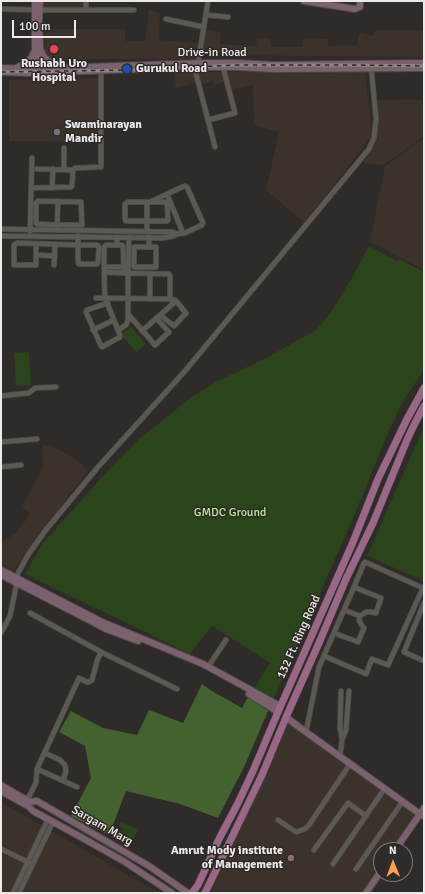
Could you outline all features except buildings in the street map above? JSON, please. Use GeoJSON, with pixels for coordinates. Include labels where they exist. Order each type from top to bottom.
{"type":"FeatureCollection","features":[{"type":"Feature","properties":{"kind":"main road"},"geometry":{"type":"LineString","coordinates":[[35,1],[37,10],[38,70]]}},
{"type":"Feature","properties":{"kind":"main road"},"geometry":{"type":"LineString","coordinates":[[37,10],[40,1]]}},
{"type":"Feature","properties":{"kind":"main road"},"geometry":{"type":"LineString","coordinates":[[304,1],[355,9],[360,7],[360,1]]}},
{"type":"Feature","properties":{"kind":"main road"},"geometry":{"type":"LineString","coordinates":[[37,49],[50,62],[66,67]]}},
{"type":"Feature","properties":{"kind":"main road"},"geometry":{"type":"LineString","coordinates":[[15,68],[26,63],[37,49]]}},
{"type":"Feature","properties":{"kind":"main road","name":"Drive-in Road"},"geometry":{"type":"LineString","coordinates":[[1,68],[38,70],[101,70],[238,62],[424,68]]}},
{"type":"Feature","properties":{"kind":"main road","name":"Drive-in Road"},"geometry":{"type":"LineString","coordinates":[[1,72],[66,67],[196,64],[223,67],[272,69],[424,63]]}},
{"type":"Feature","properties":{"kind":"main road","name":"132 Ft. Ring Road"},"geometry":{"type":"LineString","coordinates":[[192,893],[198,886],[220,837],[253,771],[353,542],[378,479],[424,388]]}},
{"type":"Feature","properties":{"kind":"main road","name":"132 Ft. Ring Road"},"geometry":{"type":"LineString","coordinates":[[206,893],[262,775],[346,579],[373,523],[407,440],[424,406]]}},
{"type":"Feature","properties":{"kind":"main road"},"geometry":{"type":"LineString","coordinates":[[1,570],[17,581],[106,629],[199,666],[279,709]]}},
{"type":"Feature","properties":{"kind":"main road"},"geometry":{"type":"LineString","coordinates":[[1,575],[17,581],[102,622],[198,661],[279,709]]}},
{"type":"Feature","properties":{"kind":"main road"},"geometry":{"type":"LineString","coordinates":[[286,717],[340,757],[403,801],[423,813],[401,842]]}},
{"type":"Feature","properties":{"kind":"main road","name":"Sargam Marg"},"geometry":{"type":"LineString","coordinates":[[1,785],[28,802],[33,812],[50,817],[148,876],[172,893]]}},
{"type":"Feature","properties":{"kind":"main road","name":"Sargam Marg"},"geometry":{"type":"LineString","coordinates":[[1,791],[28,802],[37,801],[149,866],[188,893]]}},
{"type":"Feature","properties":{"kind":"main road"},"geometry":{"type":"LineString","coordinates":[[50,817],[122,857],[179,893]]}},
{"type":"Feature","properties":{"kind":"main road"},"geometry":{"type":"LineString","coordinates":[[50,817],[76,826],[148,868],[185,893]]}},
{"type":"Feature","properties":{"kind":"main road"},"geometry":{"type":"LineString","coordinates":[[366,893],[373,882]]}},
{"type":"Feature","properties":{"kind":"street"},"geometry":{"type":"LineString","coordinates":[[86,1],[86,10]]}},
{"type":"Feature","properties":{"kind":"street"},"geometry":{"type":"LineString","coordinates":[[208,1],[196,64],[215,147]]}},
{"type":"Feature","properties":{"kind":"street"},"geometry":{"type":"LineString","coordinates":[[1,9],[134,10]]}},
{"type":"Feature","properties":{"kind":"street"},"geometry":{"type":"LineString","coordinates":[[206,15],[228,17]]}},
{"type":"Feature","properties":{"kind":"street"},"geometry":{"type":"LineString","coordinates":[[166,19],[204,27]]}},
{"type":"Feature","properties":{"kind":"street"},"geometry":{"type":"LineString","coordinates":[[1,633],[10,616],[18,573],[22,564],[45,531],[98,468],[185,371],[369,150],[374,138],[376,118],[371,66]]}},
{"type":"Feature","properties":{"kind":"street"},"geometry":{"type":"LineString","coordinates":[[208,120],[235,113],[223,67]]}},
{"type":"Feature","properties":{"kind":"street"},"geometry":{"type":"LineString","coordinates":[[74,168],[101,167],[101,70]]}},
{"type":"Feature","properties":{"kind":"street"},"geometry":{"type":"LineString","coordinates":[[64,148],[64,169]]}},
{"type":"Feature","properties":{"kind":"street"},"geometry":{"type":"LineString","coordinates":[[30,236],[32,158]]}},
{"type":"Feature","properties":{"kind":"street"},"geometry":{"type":"LineString","coordinates":[[31,188],[72,186],[73,170],[37,169]]}},
{"type":"Feature","properties":{"kind":"street"},"geometry":{"type":"LineString","coordinates":[[52,188],[53,169]]}},
{"type":"Feature","properties":{"kind":"street"},"geometry":{"type":"LineString","coordinates":[[1,236],[163,238],[183,233],[204,223],[186,187],[182,187],[149,202]]}},
{"type":"Feature","properties":{"kind":"street"},"geometry":{"type":"LineString","coordinates":[[167,194],[183,233]]}},
{"type":"Feature","properties":{"kind":"street"},"geometry":{"type":"LineString","coordinates":[[57,228],[58,201]]}},
{"type":"Feature","properties":{"kind":"street"},"geometry":{"type":"LineString","coordinates":[[57,228],[38,225],[36,223],[37,202],[81,202],[82,225],[77,228]]}},
{"type":"Feature","properties":{"kind":"street"},"geometry":{"type":"LineString","coordinates":[[128,202],[167,202],[168,220],[147,221],[125,220],[124,204],[128,202]]}},
{"type":"Feature","properties":{"kind":"street"},"geometry":{"type":"LineString","coordinates":[[147,232],[149,202]]}},
{"type":"Feature","properties":{"kind":"street"},"geometry":{"type":"LineString","coordinates":[[1,229],[30,230],[77,228],[173,232],[177,234]]}},
{"type":"Feature","properties":{"kind":"street"},"geometry":{"type":"LineString","coordinates":[[36,244],[35,265],[13,264],[14,245],[17,243],[55,244],[78,245],[98,246],[98,263],[79,264],[78,262],[78,245],[78,236]]}},
{"type":"Feature","properties":{"kind":"street"},"geometry":{"type":"LineString","coordinates":[[117,237],[117,245]]}},
{"type":"Feature","properties":{"kind":"street"},"geometry":{"type":"LineString","coordinates":[[118,330],[126,324],[128,320],[126,273],[129,237]]}},
{"type":"Feature","properties":{"kind":"street"},"geometry":{"type":"LineString","coordinates":[[149,237],[149,247]]}},
{"type":"Feature","properties":{"kind":"street"},"geometry":{"type":"LineString","coordinates":[[54,265],[55,244]]}},
{"type":"Feature","properties":{"kind":"street"},"geometry":{"type":"LineString","coordinates":[[108,303],[87,311],[86,313],[102,347],[120,337],[108,303],[105,298],[104,249],[106,245],[124,246],[124,268],[126,273]]}},
{"type":"Feature","properties":{"kind":"street"},"geometry":{"type":"LineString","coordinates":[[156,267],[156,247],[134,247],[133,267],[156,267],[160,269],[162,274]]}},
{"type":"Feature","properties":{"kind":"street"},"geometry":{"type":"LineString","coordinates":[[36,256],[54,256]]}},
{"type":"Feature","properties":{"kind":"street"},"geometry":{"type":"LineString","coordinates":[[104,270],[124,268]]}},
{"type":"Feature","properties":{"kind":"street"},"geometry":{"type":"LineString","coordinates":[[104,270],[126,273],[170,275],[170,299]]}},
{"type":"Feature","properties":{"kind":"street"},"geometry":{"type":"LineString","coordinates":[[150,274],[150,298]]}},
{"type":"Feature","properties":{"kind":"street"},"geometry":{"type":"LineString","coordinates":[[96,298],[170,299],[176,301],[186,313],[175,326],[158,317]]}},
{"type":"Feature","properties":{"kind":"street"},"geometry":{"type":"LineString","coordinates":[[142,331],[176,301]]}},
{"type":"Feature","properties":{"kind":"street"},"geometry":{"type":"LineString","coordinates":[[128,314],[154,344],[156,344],[169,332],[158,317]]}},
{"type":"Feature","properties":{"kind":"street"},"geometry":{"type":"LineString","coordinates":[[93,330],[114,320]]}},
{"type":"Feature","properties":{"kind":"street"},"geometry":{"type":"LineString","coordinates":[[1,396],[29,393],[35,388],[56,387]]}},
{"type":"Feature","properties":{"kind":"street"},"geometry":{"type":"LineString","coordinates":[[1,442],[37,439]]}},
{"type":"Feature","properties":{"kind":"street"},"geometry":{"type":"LineString","coordinates":[[1,467],[21,466]]}},
{"type":"Feature","properties":{"kind":"street"},"geometry":{"type":"LineString","coordinates":[[306,732],[319,667],[364,562],[423,588],[388,665],[372,659],[366,674],[324,656]]}},
{"type":"Feature","properties":{"kind":"street"},"geometry":{"type":"LineString","coordinates":[[354,587],[381,598],[376,613],[366,612],[360,616]]}},
{"type":"Feature","properties":{"kind":"street"},"geometry":{"type":"LineString","coordinates":[[424,604],[404,652],[424,661]]}},
{"type":"Feature","properties":{"kind":"street"},"geometry":{"type":"LineString","coordinates":[[344,610],[360,616]]}},
{"type":"Feature","properties":{"kind":"street"},"geometry":{"type":"LineString","coordinates":[[30,613],[101,652],[177,689]]}},
{"type":"Feature","properties":{"kind":"street"},"geometry":{"type":"LineString","coordinates":[[334,633],[358,642],[364,628],[359,620],[360,616]]}},
{"type":"Feature","properties":{"kind":"street"},"geometry":{"type":"LineString","coordinates":[[208,667],[226,640]]}},
{"type":"Feature","properties":{"kind":"street"},"geometry":{"type":"LineString","coordinates":[[28,802],[36,783],[37,769],[79,678],[87,682],[92,680],[101,652]]}},
{"type":"Feature","properties":{"kind":"street"},"geometry":{"type":"LineString","coordinates":[[340,757],[342,740],[346,730],[349,690]]}},
{"type":"Feature","properties":{"kind":"street"},"geometry":{"type":"LineString","coordinates":[[340,691],[340,728],[342,740]]}},
{"type":"Feature","properties":{"kind":"street"},"geometry":{"type":"LineString","coordinates":[[45,753],[60,760],[65,765],[66,771],[63,781]]}},
{"type":"Feature","properties":{"kind":"street"},"geometry":{"type":"LineString","coordinates":[[278,820],[296,832],[305,829],[350,764]]}},
{"type":"Feature","properties":{"kind":"street"},"geometry":{"type":"LineString","coordinates":[[37,769],[77,787]]}},
{"type":"Feature","properties":{"kind":"street"},"geometry":{"type":"LineString","coordinates":[[333,864],[385,788]]}},
{"type":"Feature","properties":{"kind":"street"},"geometry":{"type":"LineString","coordinates":[[356,869],[403,801]]}},
{"type":"Feature","properties":{"kind":"street"},"geometry":{"type":"LineString","coordinates":[[314,850],[348,803],[366,816]]}},
{"type":"Feature","properties":{"kind":"street"},"geometry":{"type":"LineString","coordinates":[[19,893],[50,817]]}},
{"type":"Feature","properties":{"kind":"street"},"geometry":{"type":"LineString","coordinates":[[1,850],[30,863]]}},
{"type":"Feature","properties":{"kind":"street"},"geometry":{"type":"LineString","coordinates":[[13,893],[30,863]]}},
{"type":"Feature","properties":{"kind":"shaded area"},"geometry":{"type":"Polygon","coordinates":[[[43,1],[85,1],[85,8],[43,7],[43,1]]]}},
{"type":"Feature","properties":{"kind":"shaded area"},"geometry":{"type":"Polygon","coordinates":[[[149,9],[160,13],[159,40],[200,43],[197,59],[50,60],[45,57],[44,29],[125,29],[125,41],[145,41],[149,9]]]}},
{"type":"Feature","properties":{"kind":"shaded area"},"geometry":{"type":"Polygon","coordinates":[[[205,30],[221,33],[220,44],[256,46],[257,38],[270,39],[271,47],[302,47],[303,38],[328,39],[328,46],[356,45],[360,33],[374,36],[375,30],[423,30],[423,57],[201,55],[205,30]]]}},
{"type":"Feature","properties":{"kind":"shaded area"},"geometry":{"type":"Polygon","coordinates":[[[365,71],[372,136],[304,223],[266,190],[279,132],[254,125],[253,85],[232,89],[229,81],[215,85],[213,81],[197,86],[196,83],[176,88],[174,73],[365,71]]]}},
{"type":"Feature","properties":{"kind":"shaded area"},"geometry":{"type":"Polygon","coordinates":[[[101,78],[101,142],[9,141],[9,80],[101,78]]]}},
{"type":"Feature","properties":{"kind":"shaded area"},"geometry":{"type":"Polygon","coordinates":[[[376,100],[424,100],[424,137],[384,165],[363,163],[376,142],[376,100]]]}},
{"type":"Feature","properties":{"kind":"shaded area"},"geometry":{"type":"Polygon","coordinates":[[[424,138],[424,270],[370,241],[385,166],[424,138]]]}},
{"type":"Feature","properties":{"kind":"shaded area"},"geometry":{"type":"Polygon","coordinates":[[[42,445],[58,449],[75,459],[88,470],[12,573],[1,567],[1,542],[16,533],[30,514],[22,507],[43,467],[42,445]]]}},
{"type":"Feature","properties":{"kind":"shaded area"},"geometry":{"type":"Polygon","coordinates":[[[287,723],[416,814],[397,842],[373,842],[373,877],[362,893],[211,893],[287,723]]]}},
{"type":"Feature","properties":{"kind":"shaded area"},"geometry":{"type":"Polygon","coordinates":[[[1,802],[149,887],[160,893],[1,893],[1,802]]]}},
{"type":"Feature","properties":{"kind":"green space","name":"GMDC Ground"},"geometry":{"type":"Polygon","coordinates":[[[369,246],[397,261],[399,259],[424,272],[424,370],[402,403],[388,433],[354,516],[274,698],[254,689],[270,663],[212,626],[190,654],[25,574],[42,544],[113,465],[138,440],[193,396],[216,382],[270,356],[316,330],[331,312],[369,246]]]}},
{"type":"Feature","properties":{"kind":"green space"},"geometry":{"type":"Polygon","coordinates":[[[131,327],[146,344],[136,352],[121,335],[131,327]]]}},
{"type":"Feature","properties":{"kind":"green space"},"geometry":{"type":"Polygon","coordinates":[[[29,352],[31,385],[16,386],[14,353],[29,352]]]}},
{"type":"Feature","properties":{"kind":"green space"},"geometry":{"type":"Polygon","coordinates":[[[424,426],[424,581],[367,556],[424,426]]]}},
{"type":"Feature","properties":{"kind":"green space"},"geometry":{"type":"Polygon","coordinates":[[[202,684],[242,708],[248,697],[268,711],[244,767],[218,818],[180,804],[126,791],[109,835],[71,816],[91,778],[85,746],[59,732],[71,711],[103,728],[137,735],[149,710],[183,723],[202,684]]]}},
{"type":"Feature","properties":{"kind":"green space"},"geometry":{"type":"Polygon","coordinates":[[[121,822],[138,830],[132,841],[120,835],[123,828],[119,826],[121,822]]]}},
{"type":"Feature","properties":{"kind":"railway"},"geometry":{"type":"LineString","coordinates":[[1,72],[127,70],[238,65],[424,66]]}},
{"type":"Feature","properties":{"kind":"place","name":"Rushabh Uro Hospital"},"geometry":{"type":"Point","coordinates":[54,49]}},
{"type":"Feature","properties":{"kind":"place","name":"Gurukul Road"},"geometry":{"type":"Point","coordinates":[127,69]}},
{"type":"Feature","properties":{"kind":"place","name":"Swaminarayan Mandir"},"geometry":{"type":"Point","coordinates":[57,132]}},
{"type":"Feature","properties":{"kind":"place","name":"Amrut Mody institute of Management"},"geometry":{"type":"Point","coordinates":[291,858]}}]}
